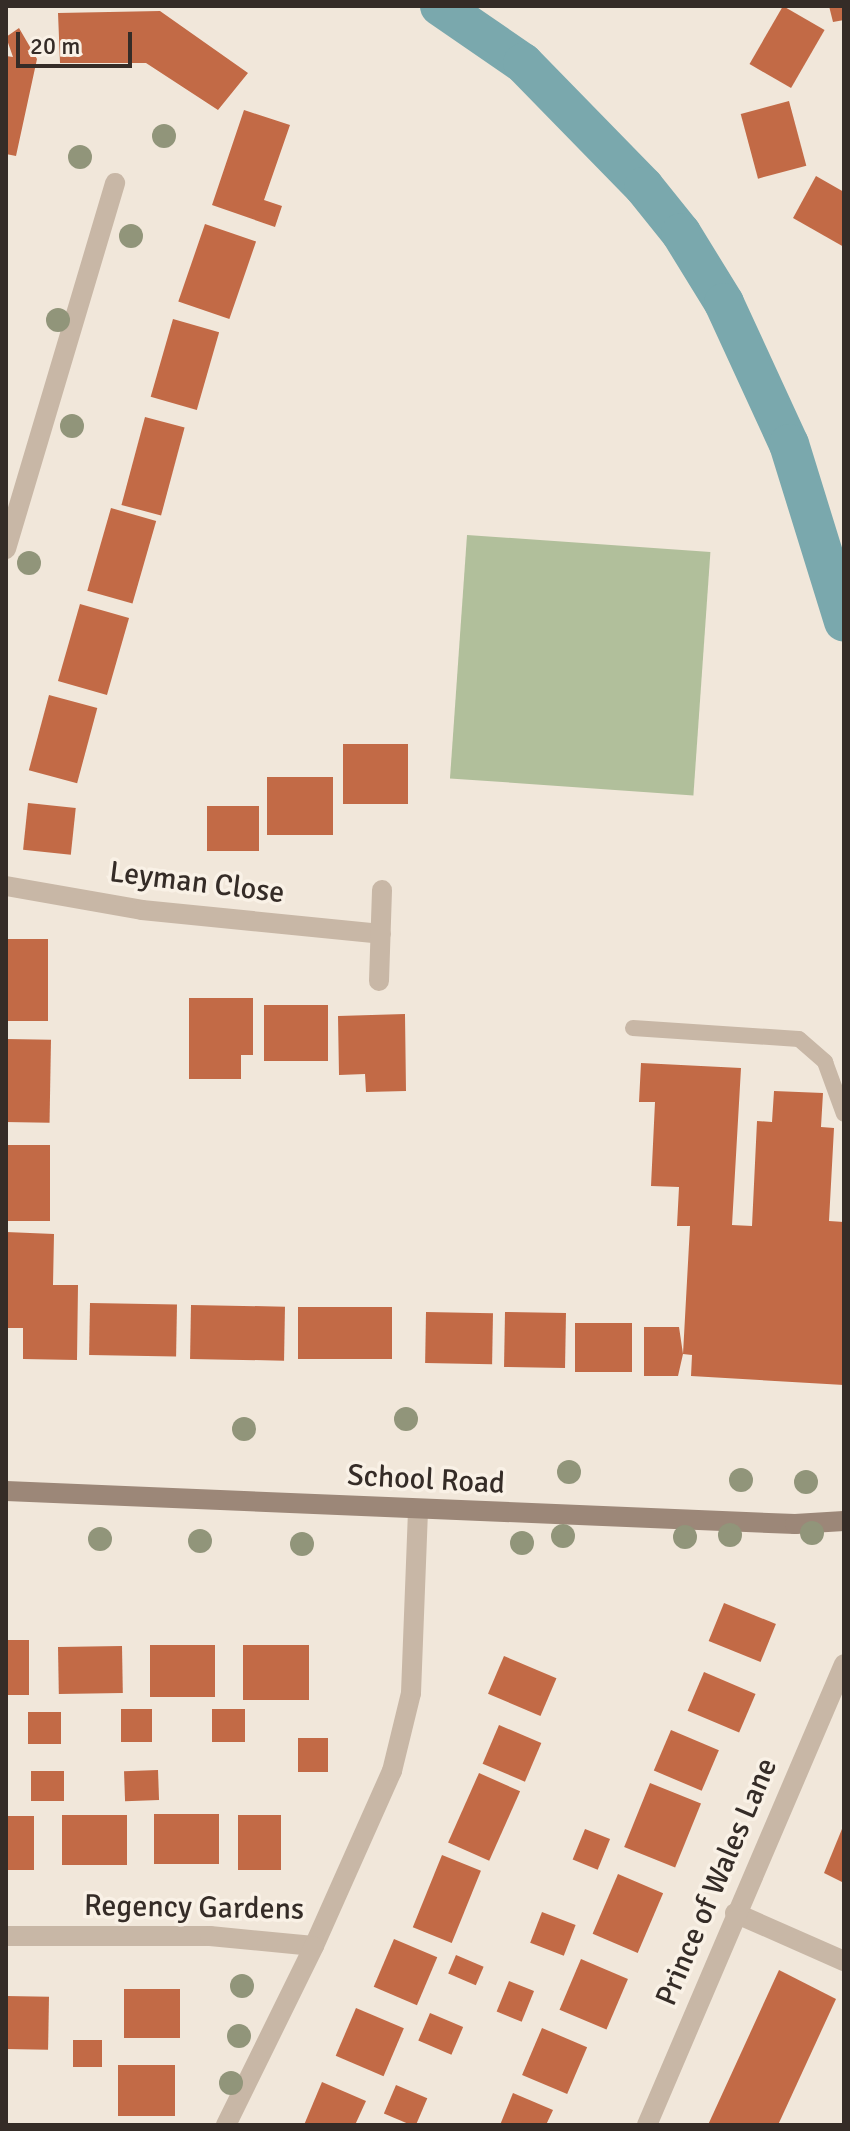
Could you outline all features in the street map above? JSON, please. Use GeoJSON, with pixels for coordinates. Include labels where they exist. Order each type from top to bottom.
{"type":"FeatureCollection","features":[{"type":"Feature","properties":{"kind":"street"},"geometry":{"type":"LineString","coordinates":[[6,549],[115,183]]}},
{"type":"Feature","properties":{"kind":"street","name":"Leyman Close"},"geometry":{"type":"LineString","coordinates":[[6,886],[142,910],[381,934]]}},
{"type":"Feature","properties":{"kind":"street"},"geometry":{"type":"LineString","coordinates":[[379,981],[382,890]]}},
{"type":"Feature","properties":{"kind":"street","name":"School Road"},"geometry":{"type":"LineString","coordinates":[[6,1491],[795,1524],[844,1521]]}},
{"type":"Feature","properties":{"kind":"street","name":"Regency Gardens"},"geometry":{"type":"LineString","coordinates":[[6,1936],[210,1936],[314,1946],[392,1771],[405,1719],[411,1693],[418,1510]]}},
{"type":"Feature","properties":{"kind":"street","name":"Prince of Wales Lane"},"geometry":{"type":"LineString","coordinates":[[647,2125],[844,1664]]}},
{"type":"Feature","properties":{"kind":"street"},"geometry":{"type":"LineString","coordinates":[[735,1913],[844,1961]]}},
{"type":"Feature","properties":{"kind":"street"},"geometry":{"type":"LineString","coordinates":[[226,2125],[314,1946]]}},
{"type":"Feature","properties":{"kind":"lane"},"geometry":{"type":"LineString","coordinates":[[633,1028],[799,1039],[825,1062],[844,1114]]}},
{"type":"Feature","properties":{"kind":"green space"},"geometry":{"type":"Polygon","coordinates":[[[467,535],[710,552],[693,795],[450,778],[467,535]]]}},
{"type":"Feature","properties":{"kind":"building"},"geometry":{"type":"Polygon","coordinates":[[[783,6],[825,30],[791,88],[750,64],[783,6]]]}},
{"type":"Feature","properties":{"kind":"building"},"geometry":{"type":"Polygon","coordinates":[[[829,6],[844,6],[844,20],[833,22],[829,6]]]}},
{"type":"Feature","properties":{"kind":"building"},"geometry":{"type":"Polygon","coordinates":[[[160,11],[248,73],[218,110],[146,63],[60,63],[58,13],[160,11]]]}},
{"type":"Feature","properties":{"kind":"building"},"geometry":{"type":"Polygon","coordinates":[[[19,28],[37,59],[16,156],[6,154],[6,56],[13,57],[6,37],[19,28]]]}},
{"type":"Feature","properties":{"kind":"building"},"geometry":{"type":"Polygon","coordinates":[[[789,101],[806,166],[758,179],[741,114],[789,101]]]}},
{"type":"Feature","properties":{"kind":"building"},"geometry":{"type":"Polygon","coordinates":[[[244,110],[290,125],[264,200],[282,206],[275,227],[212,205],[244,110]]]}},
{"type":"Feature","properties":{"kind":"building"},"geometry":{"type":"Polygon","coordinates":[[[816,176],[844,192],[844,247],[793,218],[816,176]]]}},
{"type":"Feature","properties":{"kind":"building"},"geometry":{"type":"Polygon","coordinates":[[[205,224],[256,242],[229,319],[178,302],[205,224]]]}},
{"type":"Feature","properties":{"kind":"building"},"geometry":{"type":"Polygon","coordinates":[[[173,319],[219,332],[197,410],[151,397],[173,319]]]}},
{"type":"Feature","properties":{"kind":"building"},"geometry":{"type":"Polygon","coordinates":[[[145,417],[185,428],[161,516],[121,505],[145,417]]]}},
{"type":"Feature","properties":{"kind":"building"},"geometry":{"type":"Polygon","coordinates":[[[111,508],[156,521],[132,604],[87,591],[111,508]]]}},
{"type":"Feature","properties":{"kind":"building"},"geometry":{"type":"Polygon","coordinates":[[[80,604],[129,618],[107,695],[58,681],[80,604]]]}},
{"type":"Feature","properties":{"kind":"building"},"geometry":{"type":"Polygon","coordinates":[[[49,695],[97,708],[77,783],[29,770],[49,695]]]}},
{"type":"Feature","properties":{"kind":"building"},"geometry":{"type":"Polygon","coordinates":[[[343,744],[408,744],[408,804],[343,804],[343,744]]]}},
{"type":"Feature","properties":{"kind":"building"},"geometry":{"type":"Polygon","coordinates":[[[267,777],[333,777],[333,835],[267,835],[267,777]]]}},
{"type":"Feature","properties":{"kind":"building"},"geometry":{"type":"Polygon","coordinates":[[[28,803],[76,808],[71,855],[23,850],[28,803]]]}},
{"type":"Feature","properties":{"kind":"building"},"geometry":{"type":"Polygon","coordinates":[[[207,806],[259,806],[259,851],[207,851],[207,806]]]}},
{"type":"Feature","properties":{"kind":"building"},"geometry":{"type":"Polygon","coordinates":[[[6,939],[48,939],[48,1021],[6,1021],[6,939]]]}},
{"type":"Feature","properties":{"kind":"building"},"geometry":{"type":"Polygon","coordinates":[[[189,998],[253,998],[253,1055],[241,1055],[241,1079],[189,1079],[189,998]]]}},
{"type":"Feature","properties":{"kind":"building"},"geometry":{"type":"Polygon","coordinates":[[[264,1005],[328,1005],[328,1061],[264,1061],[264,1005]]]}},
{"type":"Feature","properties":{"kind":"building"},"geometry":{"type":"Polygon","coordinates":[[[405,1014],[406,1091],[366,1092],[365,1074],[339,1075],[338,1016],[405,1014]]]}},
{"type":"Feature","properties":{"kind":"building"},"geometry":{"type":"Polygon","coordinates":[[[6,1039],[51,1040],[50,1123],[6,1122],[6,1039]]]}},
{"type":"Feature","properties":{"kind":"building"},"geometry":{"type":"Polygon","coordinates":[[[641,1063],[741,1068],[732,1225],[752,1226],[757,1121],[772,1122],[774,1091],[823,1093],[821,1127],[834,1128],[829,1221],[844,1222],[844,1385],[691,1376],[692,1355],[683,1354],[690,1226],[677,1226],[679,1187],[651,1186],[655,1102],[639,1102],[641,1063]]]}},
{"type":"Feature","properties":{"kind":"building"},"geometry":{"type":"Polygon","coordinates":[[[6,1145],[50,1145],[50,1221],[6,1221],[6,1145]]]}},
{"type":"Feature","properties":{"kind":"building"},"geometry":{"type":"Polygon","coordinates":[[[6,1232],[54,1234],[53,1285],[78,1285],[77,1360],[23,1359],[23,1328],[6,1328],[6,1232]]]}},
{"type":"Feature","properties":{"kind":"building"},"geometry":{"type":"Polygon","coordinates":[[[90,1303],[177,1305],[176,1357],[89,1355],[90,1303]]]}},
{"type":"Feature","properties":{"kind":"building"},"geometry":{"type":"Polygon","coordinates":[[[191,1305],[285,1307],[284,1361],[190,1359],[191,1305]]]}},
{"type":"Feature","properties":{"kind":"building"},"geometry":{"type":"Polygon","coordinates":[[[298,1307],[392,1307],[392,1359],[298,1359],[298,1307]]]}},
{"type":"Feature","properties":{"kind":"building"},"geometry":{"type":"Polygon","coordinates":[[[426,1312],[493,1313],[492,1364],[425,1363],[426,1312]]]}},
{"type":"Feature","properties":{"kind":"building"},"geometry":{"type":"Polygon","coordinates":[[[505,1312],[566,1313],[565,1368],[504,1367],[505,1312]]]}},
{"type":"Feature","properties":{"kind":"building"},"geometry":{"type":"Polygon","coordinates":[[[575,1323],[632,1323],[632,1372],[575,1372],[575,1323]]]}},
{"type":"Feature","properties":{"kind":"building"},"geometry":{"type":"Polygon","coordinates":[[[644,1327],[679,1327],[683,1354],[678,1376],[644,1376],[644,1327]]]}},
{"type":"Feature","properties":{"kind":"building"},"geometry":{"type":"Polygon","coordinates":[[[724,1603],[776,1624],[761,1662],[709,1641],[724,1603]]]}},
{"type":"Feature","properties":{"kind":"building"},"geometry":{"type":"Polygon","coordinates":[[[6,1640],[29,1640],[29,1695],[6,1695],[6,1640]]]}},
{"type":"Feature","properties":{"kind":"building"},"geometry":{"type":"Polygon","coordinates":[[[150,1645],[215,1645],[215,1697],[150,1697],[150,1645]]]}},
{"type":"Feature","properties":{"kind":"building"},"geometry":{"type":"Polygon","coordinates":[[[243,1645],[309,1645],[309,1700],[243,1700],[243,1645]]]}},
{"type":"Feature","properties":{"kind":"building"},"geometry":{"type":"Polygon","coordinates":[[[122,1646],[123,1693],[59,1694],[58,1647],[122,1646]]]}},
{"type":"Feature","properties":{"kind":"building"},"geometry":{"type":"Polygon","coordinates":[[[504,1656],[556,1678],[540,1716],[488,1694],[504,1656]]]}},
{"type":"Feature","properties":{"kind":"building"},"geometry":{"type":"Polygon","coordinates":[[[704,1672],[756,1694],[739,1733],[688,1711],[704,1672]]]}},
{"type":"Feature","properties":{"kind":"building"},"geometry":{"type":"Polygon","coordinates":[[[121,1709],[152,1709],[152,1742],[121,1742],[121,1709]]]}},
{"type":"Feature","properties":{"kind":"building"},"geometry":{"type":"Polygon","coordinates":[[[212,1709],[245,1709],[245,1742],[212,1742],[212,1709]]]}},
{"type":"Feature","properties":{"kind":"building"},"geometry":{"type":"Polygon","coordinates":[[[28,1712],[61,1712],[61,1744],[28,1744],[28,1712]]]}},
{"type":"Feature","properties":{"kind":"building"},"geometry":{"type":"Polygon","coordinates":[[[499,1725],[541,1743],[525,1782],[483,1764],[499,1725]]]}},
{"type":"Feature","properties":{"kind":"building"},"geometry":{"type":"Polygon","coordinates":[[[671,1730],[719,1750],[702,1791],[654,1771],[671,1730]]]}},
{"type":"Feature","properties":{"kind":"building"},"geometry":{"type":"Polygon","coordinates":[[[298,1738],[328,1738],[328,1772],[298,1772],[298,1738]]]}},
{"type":"Feature","properties":{"kind":"building"},"geometry":{"type":"Polygon","coordinates":[[[158,1770],[159,1800],[125,1801],[124,1771],[158,1770]]]}},
{"type":"Feature","properties":{"kind":"building"},"geometry":{"type":"Polygon","coordinates":[[[31,1771],[64,1771],[64,1801],[31,1801],[31,1771]]]}},
{"type":"Feature","properties":{"kind":"building"},"geometry":{"type":"Polygon","coordinates":[[[479,1773],[520,1791],[489,1861],[448,1842],[479,1773]]]}},
{"type":"Feature","properties":{"kind":"building"},"geometry":{"type":"Polygon","coordinates":[[[650,1783],[701,1804],[675,1868],[624,1847],[650,1783]]]}},
{"type":"Feature","properties":{"kind":"building"},"geometry":{"type":"Polygon","coordinates":[[[154,1814],[219,1814],[219,1864],[154,1864],[154,1814]]]}},
{"type":"Feature","properties":{"kind":"building"},"geometry":{"type":"Polygon","coordinates":[[[62,1815],[127,1815],[127,1865],[62,1865],[62,1815]]]}},
{"type":"Feature","properties":{"kind":"building"},"geometry":{"type":"Polygon","coordinates":[[[238,1815],[281,1815],[281,1870],[238,1870],[238,1815]]]}},
{"type":"Feature","properties":{"kind":"building"},"geometry":{"type":"Polygon","coordinates":[[[6,1816],[34,1816],[34,1870],[6,1870],[6,1816]]]}},
{"type":"Feature","properties":{"kind":"building"},"geometry":{"type":"Polygon","coordinates":[[[844,1824],[844,1883],[824,1873],[844,1824]]]}},
{"type":"Feature","properties":{"kind":"building"},"geometry":{"type":"Polygon","coordinates":[[[585,1829],[610,1839],[598,1870],[573,1860],[585,1829]]]}},
{"type":"Feature","properties":{"kind":"building"},"geometry":{"type":"Polygon","coordinates":[[[442,1855],[481,1871],[452,1943],[413,1927],[442,1855]]]}},
{"type":"Feature","properties":{"kind":"building"},"geometry":{"type":"Polygon","coordinates":[[[618,1874],[663,1893],[638,1953],[593,1934],[618,1874]]]}},
{"type":"Feature","properties":{"kind":"building"},"geometry":{"type":"Polygon","coordinates":[[[542,1912],[576,1925],[564,1956],[530,1943],[542,1912]]]}},
{"type":"Feature","properties":{"kind":"building"},"geometry":{"type":"Polygon","coordinates":[[[394,1939],[437,1957],[417,2005],[374,1987],[394,1939]]]}},
{"type":"Feature","properties":{"kind":"building"},"geometry":{"type":"Polygon","coordinates":[[[456,1955],[484,1967],[476,1985],[448,1973],[456,1955]]]}},
{"type":"Feature","properties":{"kind":"building"},"geometry":{"type":"Polygon","coordinates":[[[581,1959],[628,1979],[606,2030],[560,2010],[581,1959]]]}},
{"type":"Feature","properties":{"kind":"building"},"geometry":{"type":"Polygon","coordinates":[[[779,1970],[836,1999],[778,2125],[708,2125],[779,1970]]]}},
{"type":"Feature","properties":{"kind":"building"},"geometry":{"type":"Polygon","coordinates":[[[509,1981],[534,1991],[522,2022],[497,2012],[509,1981]]]}},
{"type":"Feature","properties":{"kind":"building"},"geometry":{"type":"Polygon","coordinates":[[[124,1989],[180,1989],[180,2038],[124,2038],[124,1989]]]}},
{"type":"Feature","properties":{"kind":"building"},"geometry":{"type":"Polygon","coordinates":[[[6,1996],[49,1997],[48,2050],[6,2049],[6,1996]]]}},
{"type":"Feature","properties":{"kind":"building"},"geometry":{"type":"Polygon","coordinates":[[[356,2008],[404,2028],[384,2076],[336,2056],[356,2008]]]}},
{"type":"Feature","properties":{"kind":"building"},"geometry":{"type":"Polygon","coordinates":[[[430,2013],[463,2027],[451,2055],[418,2041],[430,2013]]]}},
{"type":"Feature","properties":{"kind":"building"},"geometry":{"type":"Polygon","coordinates":[[[542,2028],[587,2047],[567,2094],[522,2075],[542,2028]]]}},
{"type":"Feature","properties":{"kind":"building"},"geometry":{"type":"Polygon","coordinates":[[[73,2040],[102,2040],[102,2067],[73,2067],[73,2040]]]}},
{"type":"Feature","properties":{"kind":"building"},"geometry":{"type":"Polygon","coordinates":[[[118,2065],[175,2065],[175,2116],[118,2116],[118,2065]]]}},
{"type":"Feature","properties":{"kind":"building"},"geometry":{"type":"Polygon","coordinates":[[[322,2082],[366,2101],[355,2125],[304,2125],[322,2082]]]}},
{"type":"Feature","properties":{"kind":"building"},"geometry":{"type":"Polygon","coordinates":[[[396,2085],[427,2098],[416,2125],[384,2114],[396,2085]]]}},
{"type":"Feature","properties":{"kind":"building"},"geometry":{"type":"Polygon","coordinates":[[[513,2093],[553,2110],[546,2125],[500,2125],[513,2093]]]}},
{"type":"Feature","properties":{"kind":"waterway"},"geometry":{"type":"LineString","coordinates":[[440,6],[523,63],[644,187],[681,233],[724,303],[789,444],[844,622]]}}]}
